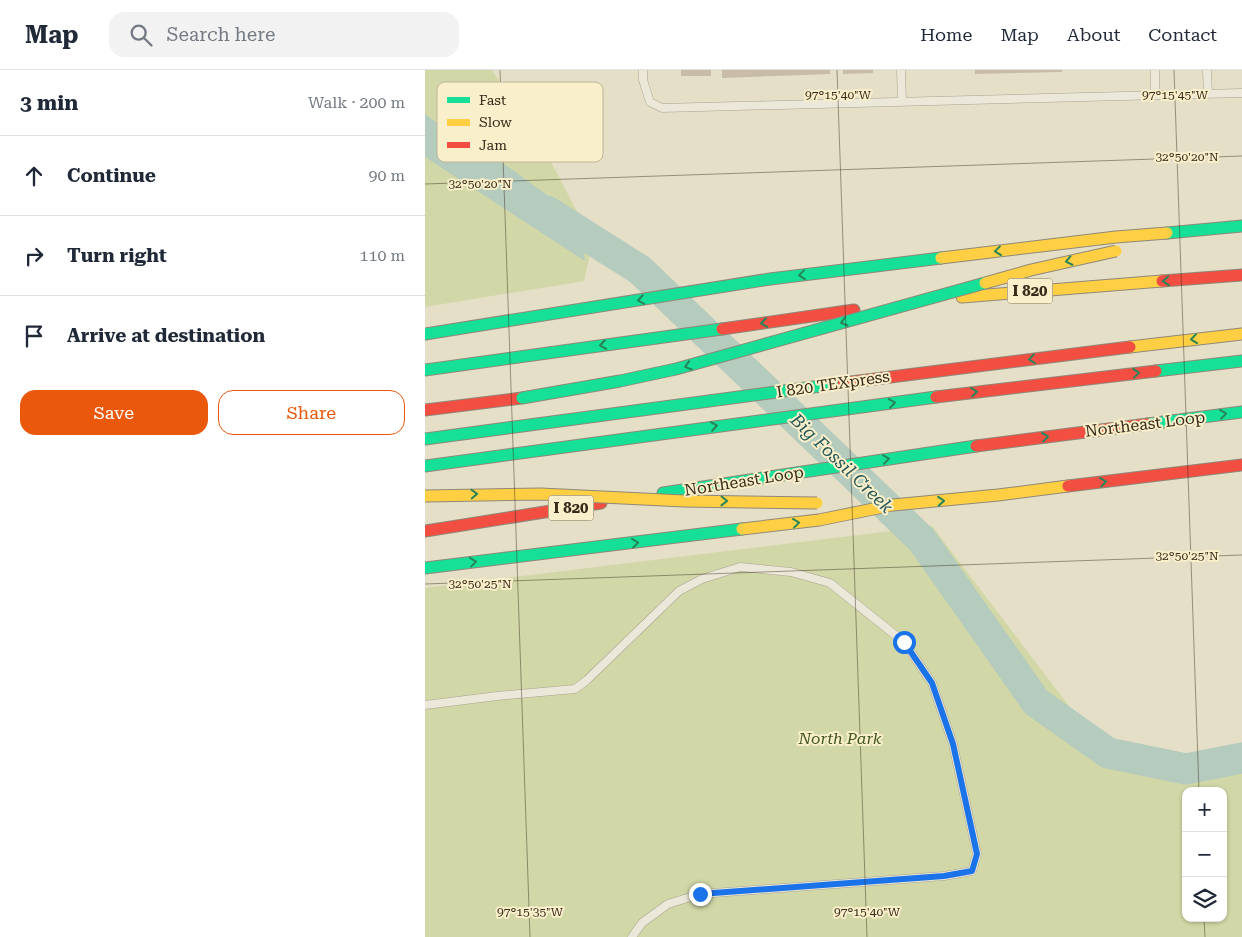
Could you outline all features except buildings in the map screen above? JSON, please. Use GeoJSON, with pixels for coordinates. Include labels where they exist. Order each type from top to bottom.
{"type":"FeatureCollection","features":[{"type":"Feature","properties":{"kind":"highway"},"geometry":{"type":"LineString","coordinates":[[425,334],[770,279],[1115,237],[1242,226]]}},
{"type":"Feature","properties":{"kind":"highway"},"geometry":{"type":"LineString","coordinates":[[1153,246],[1190,241],[1230,228]]}},
{"type":"Feature","properties":{"kind":"highway"},"geometry":{"type":"LineString","coordinates":[[425,410],[521,398],[676,369],[1031,270],[1121,250]]}},
{"type":"Feature","properties":{"kind":"highway","name":"I 820"},"geometry":{"type":"LineString","coordinates":[[425,370],[847,311],[990,294],[1242,275]]}},
{"type":"Feature","properties":{"kind":"highway","name":"I 820 TEXpress"},"geometry":{"type":"LineString","coordinates":[[425,439],[899,375],[1242,334]]}},
{"type":"Feature","properties":{"kind":"highway","name":"I 820 TEXpress"},"geometry":{"type":"LineString","coordinates":[[425,466],[926,398],[1242,361]]}},
{"type":"Feature","properties":{"kind":"highway","name":"Northeast Loop"},"geometry":{"type":"LineString","coordinates":[[425,531],[997,443],[1242,412]]}},
{"type":"Feature","properties":{"kind":"highway"},"geometry":{"type":"LineString","coordinates":[[425,568],[819,520],[893,505],[998,495],[1242,465]]}},
{"type":"Feature","properties":{"kind":"highway"},"geometry":{"type":"LineString","coordinates":[[425,496],[541,494],[684,501],[827,503]]}},
{"type":"Feature","properties":{"kind":"highway"},"geometry":{"type":"LineString","coordinates":[[846,504],[893,505]]}},
{"type":"Feature","properties":{"kind":"lane"},"geometry":{"type":"LineString","coordinates":[[643,70],[643,80],[650,102],[662,108],[1242,93]]}},
{"type":"Feature","properties":{"kind":"lane"},"geometry":{"type":"LineString","coordinates":[[901,70],[902,101]]}},
{"type":"Feature","properties":{"kind":"lane"},"geometry":{"type":"LineString","coordinates":[[1155,70],[1155,95]]}},
{"type":"Feature","properties":{"kind":"lane"},"geometry":{"type":"LineString","coordinates":[[1207,70],[1208,94]]}},
{"type":"Feature","properties":{"kind":"lane"},"geometry":{"type":"LineString","coordinates":[[425,705],[575,689],[587,680],[679,591],[702,579],[740,567],[791,572],[830,583],[904,642],[932,683],[953,744],[977,854],[972,871],[944,876],[700,894],[668,904],[642,923],[632,937]]}},
{"type":"Feature","properties":{"kind":"green space"},"geometry":{"type":"Polygon","coordinates":[[[425,70],[492,70],[500,82],[437,82],[437,162],[551,162],[593,242],[584,281],[425,307],[425,70]]]}},
{"type":"Feature","properties":{"kind":"green space","name":"North Park"},"geometry":{"type":"Polygon","coordinates":[[[932,526],[1107,756],[1242,762],[1242,937],[425,937],[425,588],[932,526]]]}},
{"type":"Feature","properties":{"kind":"shaded area"},"geometry":{"type":"Polygon","coordinates":[[[425,114],[437,123],[437,162],[501,162],[572,213],[581,227],[585,261],[425,157],[425,114]]]}},
{"type":"Feature","properties":{"kind":"waterway","name":"Big Fossil Creek"},"geometry":{"type":"LineString","coordinates":[[547,211],[640,270],[922,540],[1036,702],[1108,753],[1186,769],[1242,758]]}},
{"type":"Feature","properties":{"kind":"traffic: fast"},"geometry":{"type":"LineString","coordinates":[[1167,233],[1242,226]]}},
{"type":"Feature","properties":{"kind":"traffic: fast"},"geometry":{"type":"LineString","coordinates":[[425,334],[770,279],[941,258]]}},
{"type":"Feature","properties":{"kind":"traffic: fast"},"geometry":{"type":"LineString","coordinates":[[522,398],[676,369],[985,283]]}},
{"type":"Feature","properties":{"kind":"traffic: fast"},"geometry":{"type":"LineString","coordinates":[[425,370],[722,329]]}},
{"type":"Feature","properties":{"kind":"traffic: fast"},"geometry":{"type":"LineString","coordinates":[[1156,371],[1242,361]]}},
{"type":"Feature","properties":{"kind":"traffic: fast"},"geometry":{"type":"LineString","coordinates":[[425,439],[843,383]]}},
{"type":"Feature","properties":{"kind":"traffic: fast"},"geometry":{"type":"LineString","coordinates":[[425,466],[936,397]]}},
{"type":"Feature","properties":{"kind":"traffic: fast"},"geometry":{"type":"LineString","coordinates":[[1148,424],[1242,412]]}},
{"type":"Feature","properties":{"kind":"traffic: fast"},"geometry":{"type":"LineString","coordinates":[[663,493],[976,446]]}},
{"type":"Feature","properties":{"kind":"traffic: fast"},"geometry":{"type":"LineString","coordinates":[[425,568],[742,529]]}},
{"type":"Feature","properties":{"kind":"traffic: slow"},"geometry":{"type":"LineString","coordinates":[[941,258],[1116,237],[1167,233]]}},
{"type":"Feature","properties":{"kind":"traffic: slow"},"geometry":{"type":"LineString","coordinates":[[985,283],[1031,270],[1116,251]]}},
{"type":"Feature","properties":{"kind":"traffic: slow"},"geometry":{"type":"LineString","coordinates":[[962,297],[1162,281]]}},
{"type":"Feature","properties":{"kind":"traffic: slow"},"geometry":{"type":"LineString","coordinates":[[1130,347],[1242,334]]}},
{"type":"Feature","properties":{"kind":"traffic: slow"},"geometry":{"type":"LineString","coordinates":[[742,529],[819,520],[893,505],[1068,486]]}},
{"type":"Feature","properties":{"kind":"traffic: slow"},"geometry":{"type":"LineString","coordinates":[[425,496],[541,494],[684,501],[817,503]]}},
{"type":"Feature","properties":{"kind":"traffic: jam"},"geometry":{"type":"LineString","coordinates":[[1162,281],[1242,275]]}},
{"type":"Feature","properties":{"kind":"traffic: jam"},"geometry":{"type":"LineString","coordinates":[[722,329],[854,310]]}},
{"type":"Feature","properties":{"kind":"traffic: jam"},"geometry":{"type":"LineString","coordinates":[[843,383],[1130,347]]}},
{"type":"Feature","properties":{"kind":"traffic: jam"},"geometry":{"type":"LineString","coordinates":[[936,397],[1156,371]]}},
{"type":"Feature","properties":{"kind":"traffic: jam"},"geometry":{"type":"LineString","coordinates":[[425,410],[522,398]]}},
{"type":"Feature","properties":{"kind":"traffic: jam"},"geometry":{"type":"LineString","coordinates":[[976,446],[1148,424]]}},
{"type":"Feature","properties":{"kind":"traffic: jam"},"geometry":{"type":"LineString","coordinates":[[1068,486],[1242,465]]}},
{"type":"Feature","properties":{"kind":"traffic: jam"},"geometry":{"type":"LineString","coordinates":[[425,531],[601,503]]}},
{"type":"Feature","properties":{"kind":"route"},"geometry":{"type":"LineString","coordinates":[[700,894],[944,876],[972,871],[977,854],[953,744],[932,683],[904,642]]}}]}
